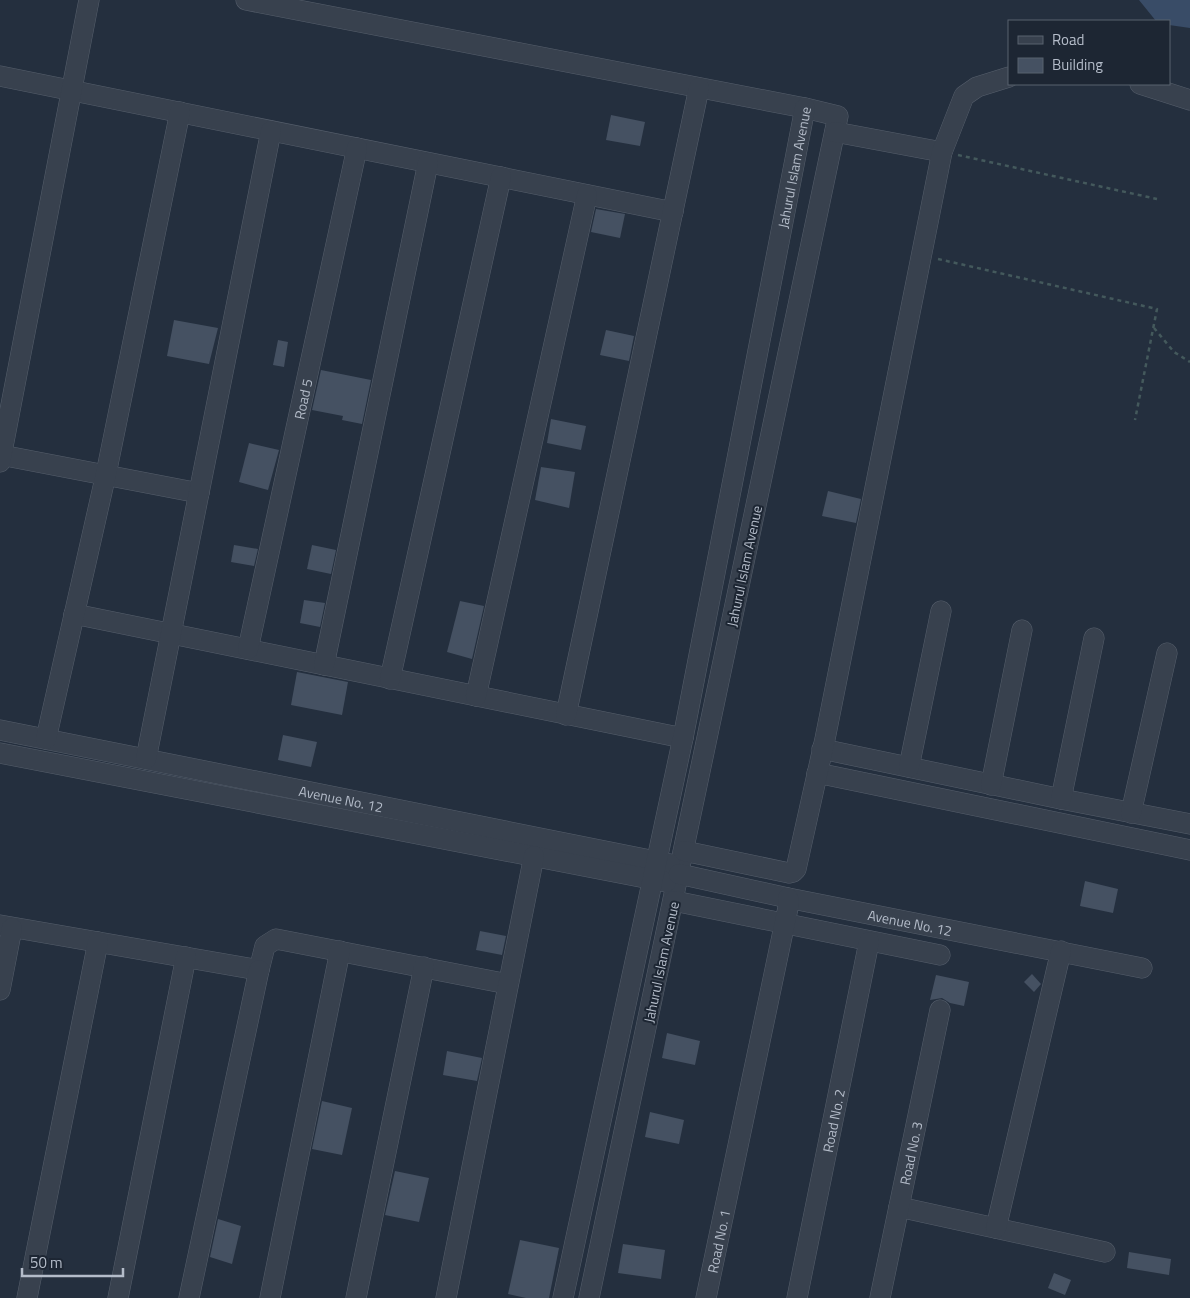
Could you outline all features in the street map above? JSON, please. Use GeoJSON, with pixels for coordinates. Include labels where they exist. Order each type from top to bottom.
{"type":"FeatureCollection","features":[{"type":"Feature","properties":{"kind":"street"},"geometry":{"type":"LineString","coordinates":[[89,0],[1,459],[106,474],[199,494]]}},
{"type":"Feature","properties":{"kind":"street"},"geometry":{"type":"LineString","coordinates":[[246,0],[804,108]]}},
{"type":"Feature","properties":{"kind":"street"},"geometry":{"type":"LineString","coordinates":[[0,76],[673,212]]}},
{"type":"Feature","properties":{"kind":"street"},"geometry":{"type":"LineString","coordinates":[[679,875],[789,873],[796,869],[822,749],[942,152],[964,96],[977,87],[1008,77]]}},
{"type":"Feature","properties":{"kind":"street"},"geometry":{"type":"LineString","coordinates":[[1143,85],[1190,100]]}},
{"type":"Feature","properties":{"kind":"street"},"geometry":{"type":"LineString","coordinates":[[566,715],[699,88]]}},
{"type":"Feature","properties":{"kind":"street","name":"Jahurul Islam Avenue"},"geometry":{"type":"LineString","coordinates":[[563,1298],[683,738],[804,108],[838,116],[589,1298]]}},
{"type":"Feature","properties":{"kind":"street"},"geometry":{"type":"LineString","coordinates":[[46,740],[106,474],[180,112]]}},
{"type":"Feature","properties":{"kind":"street"},"geometry":{"type":"LineString","coordinates":[[146,759],[272,131]]}},
{"type":"Feature","properties":{"kind":"street"},"geometry":{"type":"LineString","coordinates":[[835,132],[942,152]]}},
{"type":"Feature","properties":{"kind":"street","name":"Road 5"},"geometry":{"type":"LineString","coordinates":[[248,649],[357,148]]}},
{"type":"Feature","properties":{"kind":"street"},"geometry":{"type":"LineString","coordinates":[[324,665],[428,162]]}},
{"type":"Feature","properties":{"kind":"street"},"geometry":{"type":"LineString","coordinates":[[390,679],[500,177]]}},
{"type":"Feature","properties":{"kind":"street"},"geometry":{"type":"LineString","coordinates":[[476,696],[587,195]]}},
{"type":"Feature","properties":{"kind":"street"},"geometry":{"type":"LineString","coordinates":[[909,767],[941,610]]}},
{"type":"Feature","properties":{"kind":"street"},"geometry":{"type":"LineString","coordinates":[[74,614],[683,738]]}},
{"type":"Feature","properties":{"kind":"street"},"geometry":{"type":"LineString","coordinates":[[991,784],[1022,630]]}},
{"type":"Feature","properties":{"kind":"street"},"geometry":{"type":"LineString","coordinates":[[1061,799],[1094,638]]}},
{"type":"Feature","properties":{"kind":"street"},"geometry":{"type":"LineString","coordinates":[[1131,812],[1167,654]]}},
{"type":"Feature","properties":{"kind":"street","name":"Avenue No. 12"},"geometry":{"type":"LineString","coordinates":[[0,730],[146,759],[788,898],[1142,968]]}},
{"type":"Feature","properties":{"kind":"street"},"geometry":{"type":"LineString","coordinates":[[822,749],[1190,824]]}},
{"type":"Feature","properties":{"kind":"street","name":"Avenue No. 12"},"geometry":{"type":"LineString","coordinates":[[0,753],[534,856],[655,870]]}},
{"type":"Feature","properties":{"kind":"street"},"geometry":{"type":"LineString","coordinates":[[817,773],[1190,850]]}},
{"type":"Feature","properties":{"kind":"street"},"geometry":{"type":"LineString","coordinates":[[446,1298],[534,856]]}},
{"type":"Feature","properties":{"kind":"street","name":"Avenue No. 12"},"geometry":{"type":"LineString","coordinates":[[679,875],[785,925],[940,956]]}},
{"type":"Feature","properties":{"kind":"street","name":"Road No. 1"},"geometry":{"type":"LineString","coordinates":[[706,1298],[785,925],[789,904],[788,898]]}},
{"type":"Feature","properties":{"kind":"street"},"geometry":{"type":"LineString","coordinates":[[0,990],[6,927],[259,970]]}},
{"type":"Feature","properties":{"kind":"street"},"geometry":{"type":"LineString","coordinates":[[189,1298],[265,946],[276,939],[508,984]]}},
{"type":"Feature","properties":{"kind":"street"},"geometry":{"type":"LineString","coordinates":[[27,1298],[98,942]]}},
{"type":"Feature","properties":{"kind":"street","name":"Road No. 2"},"geometry":{"type":"LineString","coordinates":[[797,1298],[869,942]]}},
{"type":"Feature","properties":{"kind":"street"},"geometry":{"type":"LineString","coordinates":[[996,1228],[1060,951]]}},
{"type":"Feature","properties":{"kind":"street"},"geometry":{"type":"LineString","coordinates":[[270,1298],[340,952]]}},
{"type":"Feature","properties":{"kind":"street"},"geometry":{"type":"LineString","coordinates":[[118,1298],[186,957]]}},
{"type":"Feature","properties":{"kind":"street"},"geometry":{"type":"LineString","coordinates":[[356,1298],[424,967]]}},
{"type":"Feature","properties":{"kind":"street","name":"Road No. 3"},"geometry":{"type":"LineString","coordinates":[[880,1298],[940,1010]]}},
{"type":"Feature","properties":{"kind":"street"},"geometry":{"type":"LineString","coordinates":[[899,1207],[1105,1252]]}},
{"type":"Feature","properties":{"kind":"path"},"geometry":{"type":"LineString","coordinates":[[942,152],[1157,199]]}},
{"type":"Feature","properties":{"kind":"path"},"geometry":{"type":"LineString","coordinates":[[922,255],[1157,309],[1135,420]]}},
{"type":"Feature","properties":{"kind":"path"},"geometry":{"type":"LineString","coordinates":[[1154,328],[1174,352],[1190,362]]}},
{"type":"Feature","properties":{"kind":"water"},"geometry":{"type":"Polygon","coordinates":[[[1139,0],[1190,0],[1190,28],[1170,25],[1170,20],[1155,20],[1139,0]]]}},
{"type":"Feature","properties":{"kind":"building"},"geometry":{"type":"Polygon","coordinates":[[[611,115],[645,122],[640,146],[606,140],[611,115]]]}},
{"type":"Feature","properties":{"kind":"building"},"geometry":{"type":"Polygon","coordinates":[[[596,209],[625,214],[620,238],[591,232],[596,209]]]}},
{"type":"Feature","properties":{"kind":"building"},"geometry":{"type":"Polygon","coordinates":[[[174,320],[218,328],[209,364],[167,356],[174,320]]]}},
{"type":"Feature","properties":{"kind":"building"},"geometry":{"type":"Polygon","coordinates":[[[606,330],[634,336],[629,361],[600,355],[606,330]]]}},
{"type":"Feature","properties":{"kind":"building"},"geometry":{"type":"Polygon","coordinates":[[[278,340],[288,342],[284,367],[273,365],[278,340]]]}},
{"type":"Feature","properties":{"kind":"building"},"geometry":{"type":"Polygon","coordinates":[[[321,370],[371,380],[362,424],[342,420],[343,416],[312,410],[321,370]]]}},
{"type":"Feature","properties":{"kind":"building"},"geometry":{"type":"Polygon","coordinates":[[[551,419],[586,426],[581,450],[547,443],[551,419]]]}},
{"type":"Feature","properties":{"kind":"building"},"geometry":{"type":"Polygon","coordinates":[[[249,443],[279,450],[268,490],[239,482],[249,443]]]}},
{"type":"Feature","properties":{"kind":"building"},"geometry":{"type":"Polygon","coordinates":[[[541,467],[575,472],[569,508],[535,500],[541,467]]]}},
{"type":"Feature","properties":{"kind":"building"},"geometry":{"type":"Polygon","coordinates":[[[828,491],[861,499],[856,523],[822,516],[828,491]]]}},
{"type":"Feature","properties":{"kind":"building"},"geometry":{"type":"Polygon","coordinates":[[[234,545],[258,549],[254,566],[231,562],[234,545]]]}},
{"type":"Feature","properties":{"kind":"building"},"geometry":{"type":"Polygon","coordinates":[[[312,545],[336,550],[331,574],[307,569],[312,545]]]}},
{"type":"Feature","properties":{"kind":"building"},"geometry":{"type":"Polygon","coordinates":[[[304,600],[325,603],[320,627],[300,623],[304,600]]]}},
{"type":"Feature","properties":{"kind":"building"},"geometry":{"type":"Polygon","coordinates":[[[460,601],[484,606],[472,659],[447,652],[460,601]]]}},
{"type":"Feature","properties":{"kind":"building"},"geometry":{"type":"Polygon","coordinates":[[[297,672],[348,682],[342,715],[291,705],[297,672]]]}},
{"type":"Feature","properties":{"kind":"building"},"geometry":{"type":"Polygon","coordinates":[[[283,735],[317,742],[311,767],[278,760],[283,735]]]}},
{"type":"Feature","properties":{"kind":"building"},"geometry":{"type":"Polygon","coordinates":[[[1085,881],[1118,889],[1113,913],[1080,906],[1085,881]]]}},
{"type":"Feature","properties":{"kind":"building"},"geometry":{"type":"Polygon","coordinates":[[[480,931],[506,936],[502,955],[476,950],[480,931]]]}},
{"type":"Feature","properties":{"kind":"building"},"geometry":{"type":"Polygon","coordinates":[[[1032,974],[1041,984],[1034,992],[1024,982],[1032,974]]]}},
{"type":"Feature","properties":{"kind":"building"},"geometry":{"type":"Polygon","coordinates":[[[936,975],[969,982],[964,1006],[950,1003],[942,998],[930,1000],[936,975]]]}},
{"type":"Feature","properties":{"kind":"building"},"geometry":{"type":"Polygon","coordinates":[[[667,1033],[700,1041],[695,1065],[662,1058],[667,1033]]]}},
{"type":"Feature","properties":{"kind":"building"},"geometry":{"type":"Polygon","coordinates":[[[447,1051],[482,1058],[477,1081],[443,1075],[447,1051]]]}},
{"type":"Feature","properties":{"kind":"building"},"geometry":{"type":"Polygon","coordinates":[[[322,1101],[352,1108],[342,1155],[312,1149],[322,1101]]]}},
{"type":"Feature","properties":{"kind":"building"},"geometry":{"type":"Polygon","coordinates":[[[650,1112],[684,1120],[679,1144],[645,1137],[650,1112]]]}},
{"type":"Feature","properties":{"kind":"building"},"geometry":{"type":"Polygon","coordinates":[[[395,1171],[429,1178],[419,1222],[385,1215],[395,1171]]]}},
{"type":"Feature","properties":{"kind":"building"},"geometry":{"type":"Polygon","coordinates":[[[218,1219],[241,1226],[232,1264],[210,1257],[218,1219]]]}},
{"type":"Feature","properties":{"kind":"building"},"geometry":{"type":"Polygon","coordinates":[[[520,1240],[559,1248],[549,1298],[526,1298],[508,1294],[520,1240]]]}},
{"type":"Feature","properties":{"kind":"building"},"geometry":{"type":"Polygon","coordinates":[[[623,1244],[665,1250],[661,1279],[618,1273],[623,1244]]]}},
{"type":"Feature","properties":{"kind":"building"},"geometry":{"type":"Polygon","coordinates":[[[1129,1252],[1171,1259],[1169,1275],[1127,1268],[1129,1252]]]}},
{"type":"Feature","properties":{"kind":"building"},"geometry":{"type":"Polygon","coordinates":[[[1054,1273],[1071,1280],[1065,1295],[1048,1288],[1054,1273]]]}}]}
